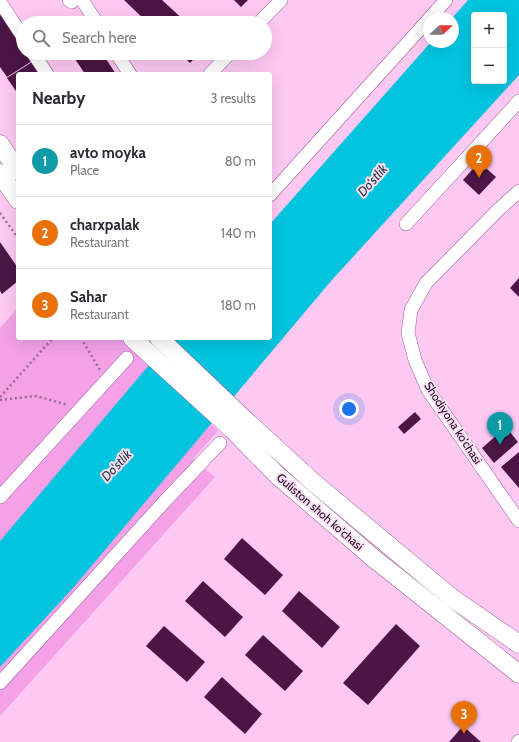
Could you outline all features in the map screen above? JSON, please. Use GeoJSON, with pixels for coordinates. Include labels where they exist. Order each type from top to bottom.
{"type":"FeatureCollection","features":[{"type":"Feature","properties":{"kind":"main road"},"geometry":{"type":"LineString","coordinates":[[0,144],[16,168]]}},
{"type":"Feature","properties":{"kind":"main road"},"geometry":{"type":"LineString","coordinates":[[0,173],[16,197]]}},
{"type":"Feature","properties":{"kind":"main road","name":"Guliston shoh ko'chasi"},"geometry":{"type":"LineString","coordinates":[[134,340],[238,424],[313,482],[452,598],[519,644]]}},
{"type":"Feature","properties":{"kind":"main road","name":"Guliston shoh ko'chasi"},"geometry":{"type":"LineString","coordinates":[[161,340],[238,424],[277,475],[372,557],[519,674]]}},
{"type":"Feature","properties":{"kind":"street"},"geometry":{"type":"LineString","coordinates":[[266,16],[281,0]]}},
{"type":"Feature","properties":{"kind":"street"},"geometry":{"type":"LineString","coordinates":[[436,12],[446,0]]}},
{"type":"Feature","properties":{"kind":"street"},"geometry":{"type":"LineString","coordinates":[[74,1],[90,16]]}},
{"type":"Feature","properties":{"kind":"street"},"geometry":{"type":"LineString","coordinates":[[0,2],[16,26]]}},
{"type":"Feature","properties":{"kind":"street"},"geometry":{"type":"LineString","coordinates":[[272,193],[423,27]]}},
{"type":"Feature","properties":{"kind":"street"},"geometry":{"type":"LineString","coordinates":[[38,60],[46,72]]}},
{"type":"Feature","properties":{"kind":"street"},"geometry":{"type":"LineString","coordinates":[[121,60],[129,72]]}},
{"type":"Feature","properties":{"kind":"street"},"geometry":{"type":"LineString","coordinates":[[212,72],[223,60]]}},
{"type":"Feature","properties":{"kind":"street"},"geometry":{"type":"LineString","coordinates":[[406,224],[519,101]]}},
{"type":"Feature","properties":{"kind":"street","name":"Shodiyona ko'chasi"},"geometry":{"type":"LineString","coordinates":[[519,191],[498,210],[426,283],[411,310],[408,333],[415,360],[428,390],[519,521]]}},
{"type":"Feature","properties":{"kind":"street"},"geometry":{"type":"LineString","coordinates":[[0,497],[127,358]]}},
{"type":"Feature","properties":{"kind":"street"},"geometry":{"type":"LineString","coordinates":[[0,684],[164,502],[220,443]]}},
{"type":"Feature","properties":{"kind":"path"},"geometry":{"type":"LineString","coordinates":[[0,213],[16,235]]}},
{"type":"Feature","properties":{"kind":"path"},"geometry":{"type":"LineString","coordinates":[[0,397],[51,340]]}},
{"type":"Feature","properties":{"kind":"path"},"geometry":{"type":"LineString","coordinates":[[82,340],[107,380]]}},
{"type":"Feature","properties":{"kind":"path"},"geometry":{"type":"LineString","coordinates":[[0,400],[36,396],[60,402],[80,410]]}},
{"type":"Feature","properties":{"kind":"shaded area"},"geometry":{"type":"Polygon","coordinates":[[[16,310],[16,340],[123,340],[218,431],[193,459],[215,477],[0,716],[0,328],[16,310]]]}},
{"type":"Feature","properties":{"kind":"water","name":"Do'stlik"},"geometry":{"type":"Polygon","coordinates":[[[468,0],[519,0],[519,75],[331,281],[73,588],[0,667],[0,541],[170,340],[272,340],[272,222],[426,48],[459,48],[459,12],[457,12],[468,0]]]}},
{"type":"Feature","properties":{"kind":"building"},"geometry":{"type":"Polygon","coordinates":[[[124,0],[162,0],[179,16],[141,16],[124,0]]]}},
{"type":"Feature","properties":{"kind":"building"},"geometry":{"type":"Polygon","coordinates":[[[234,0],[248,0],[241,7],[234,0]]]}},
{"type":"Feature","properties":{"kind":"building"},"geometry":{"type":"Polygon","coordinates":[[[0,12],[16,37],[16,60],[32,61],[7,77],[0,67],[0,12]]]}},
{"type":"Feature","properties":{"kind":"building"},"geometry":{"type":"Polygon","coordinates":[[[76,60],[107,60],[115,72],[84,72],[76,60]]]}},
{"type":"Feature","properties":{"kind":"building"},"geometry":{"type":"Polygon","coordinates":[[[32,62],[39,72],[16,72],[32,62]]]}},
{"type":"Feature","properties":{"kind":"building"},"geometry":{"type":"Polygon","coordinates":[[[16,72],[16,91],[7,78],[16,72]]]}},
{"type":"Feature","properties":{"kind":"building"},"geometry":{"type":"Polygon","coordinates":[[[479,162],[496,177],[479,195],[463,180],[479,162]]]}},
{"type":"Feature","properties":{"kind":"building"},"geometry":{"type":"Polygon","coordinates":[[[0,242],[16,265],[16,283],[2,294],[0,291],[0,242]]]}},
{"type":"Feature","properties":{"kind":"building"},"geometry":{"type":"Polygon","coordinates":[[[519,278],[519,297],[510,288],[519,278]]]}},
{"type":"Feature","properties":{"kind":"building"},"geometry":{"type":"Polygon","coordinates":[[[415,412],[421,419],[404,434],[398,427],[415,412]]]}},
{"type":"Feature","properties":{"kind":"building"},"geometry":{"type":"Polygon","coordinates":[[[506,427],[518,442],[494,463],[482,448],[506,427]]]}},
{"type":"Feature","properties":{"kind":"building"},"geometry":{"type":"Polygon","coordinates":[[[519,452],[519,488],[501,467],[519,452]]]}},
{"type":"Feature","properties":{"kind":"building"},"geometry":{"type":"Polygon","coordinates":[[[242,538],[283,575],[265,595],[224,559],[242,538]]]}},
{"type":"Feature","properties":{"kind":"building"},"geometry":{"type":"Polygon","coordinates":[[[203,581],[243,617],[225,637],[185,601],[203,581]]]}},
{"type":"Feature","properties":{"kind":"building"},"geometry":{"type":"Polygon","coordinates":[[[299,591],[340,627],[322,648],[282,611],[299,591]]]}},
{"type":"Feature","properties":{"kind":"building"},"geometry":{"type":"Polygon","coordinates":[[[396,624],[420,646],[368,705],[343,683],[396,624]]]}},
{"type":"Feature","properties":{"kind":"building"},"geometry":{"type":"Polygon","coordinates":[[[164,626],[205,662],[187,682],[146,646],[164,626]]]}},
{"type":"Feature","properties":{"kind":"building"},"geometry":{"type":"Polygon","coordinates":[[[263,635],[303,671],[285,691],[245,655],[263,635]]]}},
{"type":"Feature","properties":{"kind":"building"},"geometry":{"type":"Polygon","coordinates":[[[222,677],[262,714],[245,734],[204,697],[222,677]]]}},
{"type":"Feature","properties":{"kind":"building"},"geometry":{"type":"Polygon","coordinates":[[[463,726],[481,742],[449,742],[463,726]]]}},
{"type":"Feature","properties":{"kind":"place","name":"charxpalak"},"geometry":{"type":"Point","coordinates":[479,178]}},
{"type":"Feature","properties":{"kind":"place","name":"avto moyka"},"geometry":{"type":"Point","coordinates":[500,445]}},
{"type":"Feature","properties":{"kind":"place","name":"Sahar"},"geometry":{"type":"Point","coordinates":[464,734]}}]}
